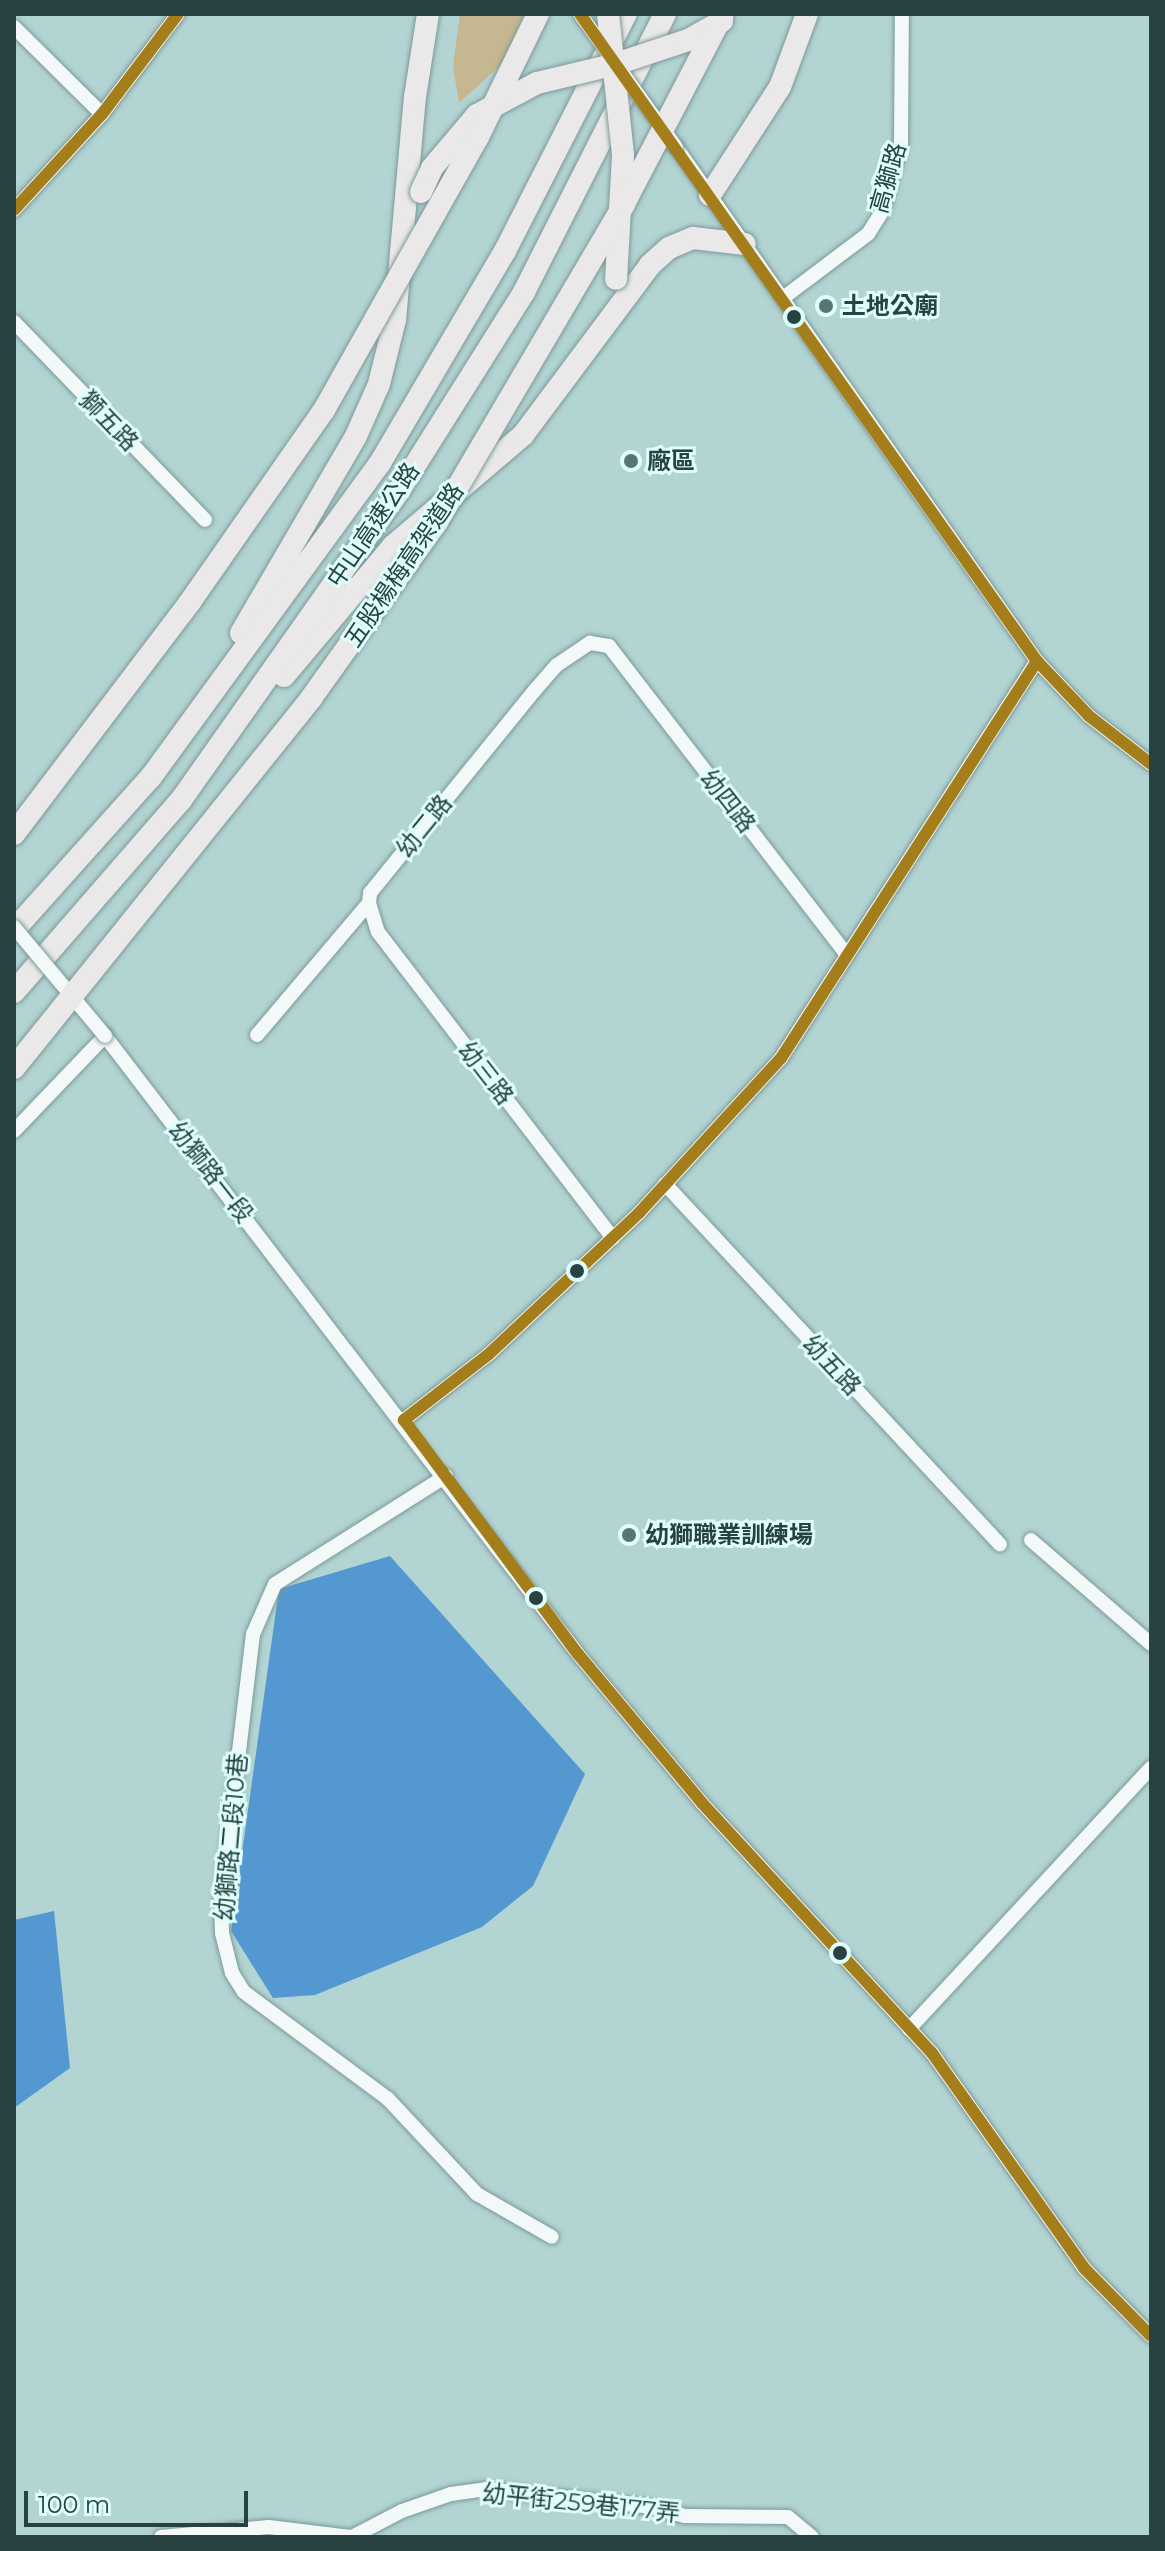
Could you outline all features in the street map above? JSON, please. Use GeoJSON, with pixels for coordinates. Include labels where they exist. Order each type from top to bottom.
{"type":"FeatureCollection","features":[{"type":"Feature","properties":{"kind":"highway"},"geometry":{"type":"LineString","coordinates":[[176,743],[368,410],[395,320],[428,14]]}},
{"type":"Feature","properties":{"kind":"highway"},"geometry":{"type":"LineString","coordinates":[[14,834],[190,602],[324,410],[478,137],[538,14]]}},
{"type":"Feature","properties":{"kind":"highway"},"geometry":{"type":"LineString","coordinates":[[592,348],[616,279],[623,182],[616,64],[608,14]]}},
{"type":"Feature","properties":{"kind":"highway","name":"中山高速公路"},"geometry":{"type":"LineString","coordinates":[[14,929],[151,777],[380,463],[505,251],[626,14]]}},
{"type":"Feature","properties":{"kind":"highway","name":"中山高速公路"},"geometry":{"type":"LineString","coordinates":[[14,992],[181,800],[400,489],[524,292],[665,14]]}},
{"type":"Feature","properties":{"kind":"highway","name":"五股楊梅高架道路"},"geometry":{"type":"LineString","coordinates":[[14,1068],[312,697],[437,522],[624,204],[723,14]]}},
{"type":"Feature","properties":{"kind":"highway"},"geometry":{"type":"LineString","coordinates":[[402,234],[432,168],[477,115],[537,83],[616,64],[688,40],[734,14]]}},
{"type":"Feature","properties":{"kind":"highway"},"geometry":{"type":"LineString","coordinates":[[710,195],[780,87],[807,14]]}},
{"type":"Feature","properties":{"kind":"highway"},"geometry":{"type":"LineString","coordinates":[[181,800],[393,546],[523,435],[592,348],[650,265],[669,248],[693,238],[745,244]]}},
{"type":"Feature","properties":{"kind":"street"},"geometry":{"type":"LineString","coordinates":[[14,210],[102,114],[178,14]]}},
{"type":"Feature","properties":{"kind":"street"},"geometry":{"type":"LineString","coordinates":[[580,14],[1037,661],[1089,716],[1151,764]]}},
{"type":"Feature","properties":{"kind":"street","name":"高獅路"},"geometry":{"type":"LineString","coordinates":[[783,298],[868,234],[882,212],[901,144],[902,14]]}},
{"type":"Feature","properties":{"kind":"street"},"geometry":{"type":"LineString","coordinates":[[14,27],[102,114]]}},
{"type":"Feature","properties":{"kind":"street","name":"獅五路"},"geometry":{"type":"LineString","coordinates":[[14,322],[205,520]]}},
{"type":"Feature","properties":{"kind":"street","name":"幼二路"},"geometry":{"type":"LineString","coordinates":[[257,1035],[369,903],[370,893],[557,665],[590,643],[609,646]]}},
{"type":"Feature","properties":{"kind":"street","name":"幼四路"},"geometry":{"type":"LineString","coordinates":[[609,646],[847,955]]}},
{"type":"Feature","properties":{"kind":"street"},"geometry":{"type":"LineString","coordinates":[[404,1420],[489,1354],[613,1238],[781,1058],[1037,661]]}},
{"type":"Feature","properties":{"kind":"street","name":"幼三路"},"geometry":{"type":"LineString","coordinates":[[369,903],[378,932],[613,1238]]}},
{"type":"Feature","properties":{"kind":"street","name":"幼獅路一段"},"geometry":{"type":"LineString","coordinates":[[14,929],[105,1036],[404,1420],[578,1654],[702,1803],[909,2029],[1084,2268],[1151,2336]]}},
{"type":"Feature","properties":{"kind":"street"},"geometry":{"type":"LineString","coordinates":[[14,1131],[105,1036]]}},
{"type":"Feature","properties":{"kind":"street","name":"幼五路"},"geometry":{"type":"LineString","coordinates":[[665,1184],[1000,1545]]}},
{"type":"Feature","properties":{"kind":"street","name":"幼獅路二段10巷"},"geometry":{"type":"LineString","coordinates":[[446,1476],[275,1584],[253,1634],[221,1902],[222,1933],[232,1973],[244,1992],[388,2099],[477,2194],[552,2237]]}},
{"type":"Feature","properties":{"kind":"street"},"geometry":{"type":"LineString","coordinates":[[1031,1540],[1151,1644]]}},
{"type":"Feature","properties":{"kind":"street"},"geometry":{"type":"LineString","coordinates":[[909,2029],[1151,1768]]}},
{"type":"Feature","properties":{"kind":"street","name":"幼平街259巷177弄"},"geometry":{"type":"LineString","coordinates":[[161,2537],[269,2527],[352,2537],[414,2507],[486,2489],[653,2507],[685,2516],[788,2517],[812,2537]]}},
{"type":"Feature","properties":{"kind":"shaded area"},"geometry":{"type":"Polygon","coordinates":[[[460,14],[524,14],[505,61],[459,103],[453,66],[460,14]]]}},
{"type":"Feature","properties":{"kind":"water"},"geometry":{"type":"Polygon","coordinates":[[[390,1556],[585,1774],[533,1886],[482,1927],[315,1995],[273,1998],[231,1931],[279,1589],[390,1556]]]}},
{"type":"Feature","properties":{"kind":"water"},"geometry":{"type":"Polygon","coordinates":[[[54,1911],[70,2068],[14,2108],[14,1920],[54,1911]]]}},
{"type":"Feature","properties":{"kind":"transit line"},"geometry":{"type":"LineString","coordinates":[[14,210],[102,114],[178,14]]}},
{"type":"Feature","properties":{"kind":"transit line"},"geometry":{"type":"LineString","coordinates":[[580,14],[1037,661],[1089,716],[1151,764]]}},
{"type":"Feature","properties":{"kind":"transit line"},"geometry":{"type":"LineString","coordinates":[[1037,661],[781,1058],[639,1213],[489,1354],[404,1420],[578,1654],[702,1803],[932,2053],[1084,2268],[1151,2336]]}},
{"type":"Feature","properties":{"kind":"place","name":"土地公廟"},"geometry":{"type":"Point","coordinates":[826,306]}},
{"type":"Feature","properties":{"kind":"place","name":"廠區"},"geometry":{"type":"Point","coordinates":[631,461]}},
{"type":"Feature","properties":{"kind":"place","name":"幼獅職業訓練場"},"geometry":{"type":"Point","coordinates":[629,1535]}}]}
